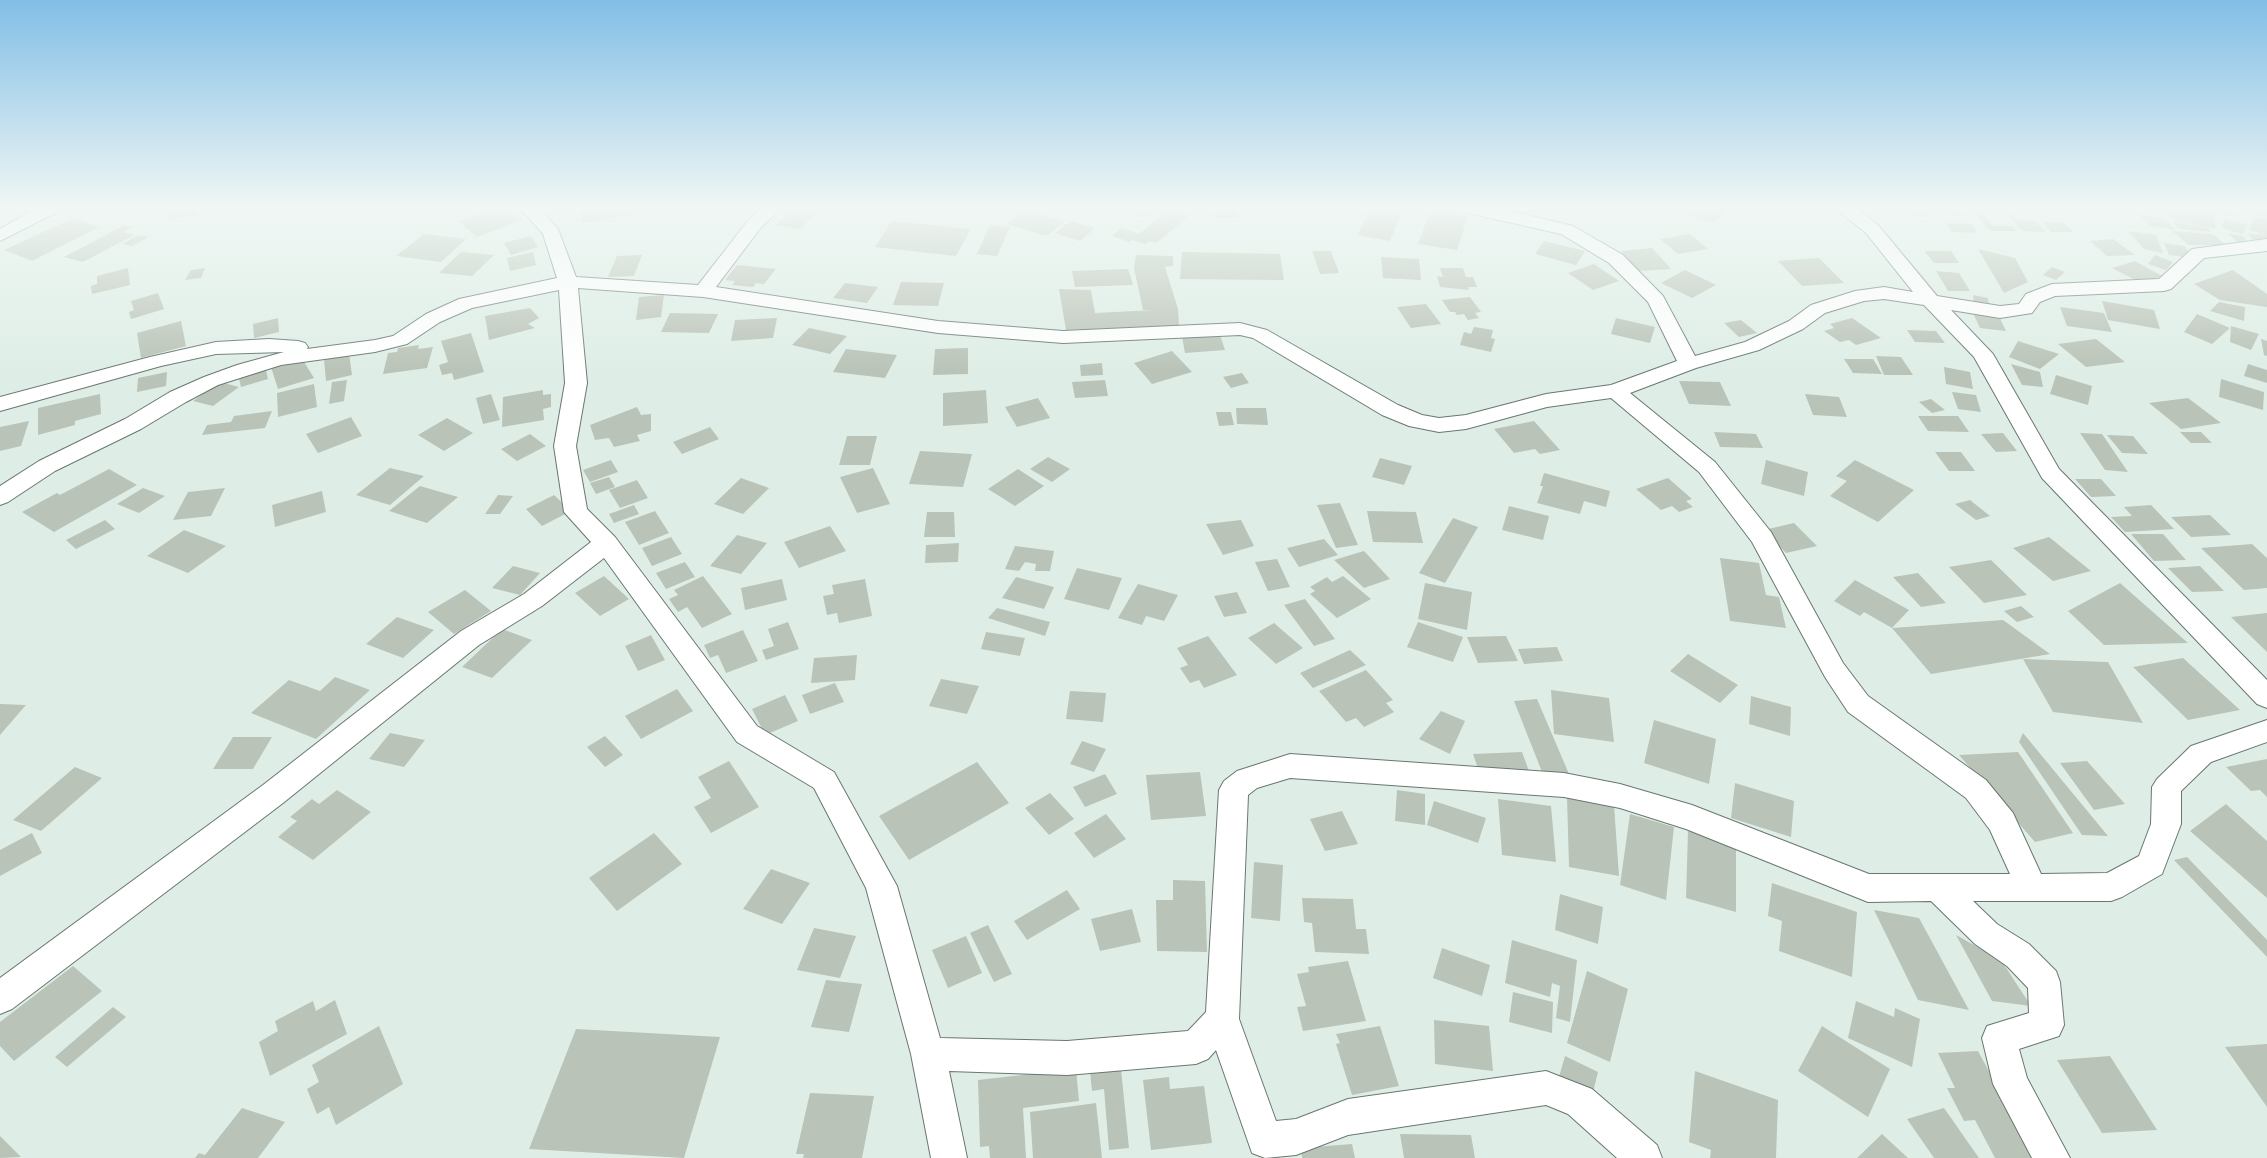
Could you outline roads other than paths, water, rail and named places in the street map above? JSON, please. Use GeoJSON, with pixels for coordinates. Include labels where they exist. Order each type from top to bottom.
{"type":"FeatureCollection","features":[{"type":"Feature","properties":{"kind":"street"},"geometry":{"type":"LineString","coordinates":[[561,262],[568,282],[576,383],[565,446],[576,512],[606,543],[747,734],[824,780],[881,886],[928,1054],[949,1158]]}},
{"type":"Feature","properties":{"kind":"street"},"geometry":{"type":"LineString","coordinates":[[703,291],[725,262]]}},
{"type":"Feature","properties":{"kind":"street"},"geometry":{"type":"LineString","coordinates":[[1618,262],[1656,300],[1689,364]]}},
{"type":"Feature","properties":{"kind":"street"},"geometry":{"type":"LineString","coordinates":[[1899,262],[1929,299],[1983,354],[2050,473],[2267,696]]}},
{"type":"Feature","properties":{"kind":"street"},"geometry":{"type":"LineString","coordinates":[[0,497],[47,466],[133,424],[178,397],[211,381],[270,362],[375,346],[400,340],[433,318],[466,304],[568,282],[703,291],[938,327],[1008,333],[1063,336],[1240,329],[1260,334],[1390,410],[1417,421],[1439,425],[1466,422],[1546,401],[1615,391],[1689,364],[1752,346],[1796,324],[1818,309],[1862,295],[1884,293],[2000,312],[2025,309],[2033,298],[2052,290],[2164,285],[2189,262]]}},
{"type":"Feature","properties":{"kind":"street"},"geometry":{"type":"LineString","coordinates":[[0,404],[157,361],[216,348],[269,345],[300,347],[316,354]]}},
{"type":"Feature","properties":{"kind":"street"},"geometry":{"type":"LineString","coordinates":[[1615,391],[1707,467],[1762,538],[1834,670],[1858,704],[1976,789],[2002,822],[2031,886]]}},
{"type":"Feature","properties":{"kind":"street"},"geometry":{"type":"LineString","coordinates":[[0,998],[273,794],[470,638],[533,600],[606,543]]}},
{"type":"Feature","properties":{"kind":"street"},"geometry":{"type":"LineString","coordinates":[[1644,1158],[1580,1101],[1546,1088],[1348,1118],[1296,1137],[1265,1140],[1222,1019],[1234,790],[1247,779],[1290,766],[1564,785],[1620,796],[1692,818],[1868,888],[2112,886],[2151,865],[2166,824],[2167,787],[2200,754],[2267,731]]}},
{"type":"Feature","properties":{"kind":"street"},"geometry":{"type":"LineString","coordinates":[[1938,888],[1986,934],[2018,955],[2044,982],[2047,1025],[1999,1038],[2011,1084],[2052,1158]]}},
{"type":"Feature","properties":{"kind":"street"},"geometry":{"type":"LineString","coordinates":[[928,1054],[1066,1058],[1196,1047],[1222,1019]]}}]}
